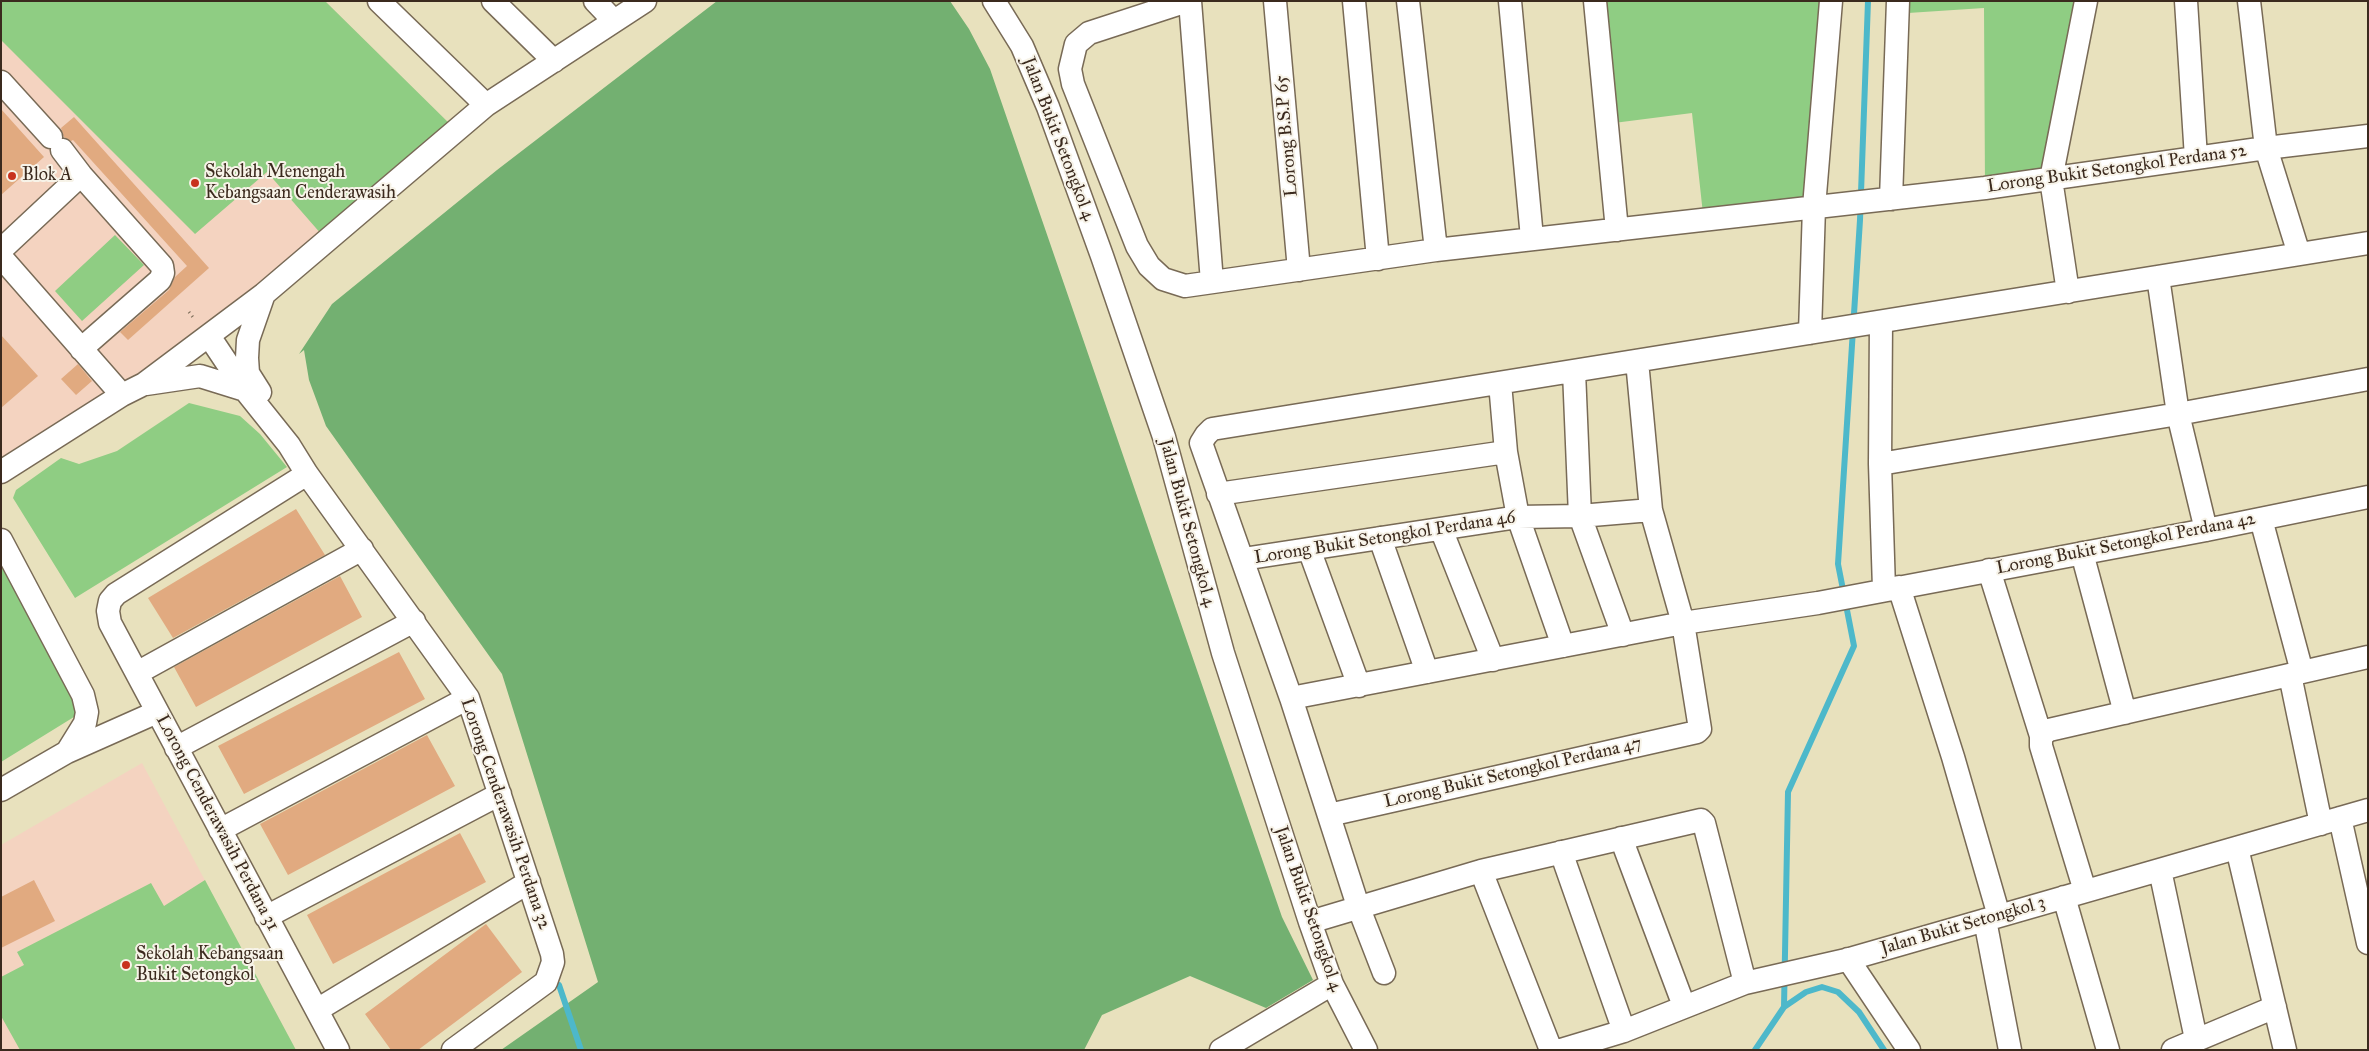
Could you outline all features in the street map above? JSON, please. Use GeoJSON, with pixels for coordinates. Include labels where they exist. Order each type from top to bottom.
{"type":"FeatureCollection","features":[{"type":"Feature","properties":{"kind":"street"},"geometry":{"type":"LineString","coordinates":[[379,1],[486,105]]}},
{"type":"Feature","properties":{"kind":"street"},"geometry":{"type":"LineString","coordinates":[[493,1],[554,61]]}},
{"type":"Feature","properties":{"kind":"street"},"geometry":{"type":"LineString","coordinates":[[595,1],[614,21]]}},
{"type":"Feature","properties":{"kind":"street"},"geometry":{"type":"LineString","coordinates":[[1,472],[144,384],[264,294],[486,105],[645,1]]}},
{"type":"Feature","properties":{"kind":"street","name":"Jalan Bukit Setongkol 4"},"geometry":{"type":"LineString","coordinates":[[994,1],[1022,46],[1048,107],[1102,256],[1164,437],[1223,653],[1310,922],[1332,984],[1366,1050]]}},
{"type":"Feature","properties":{"kind":"street"},"geometry":{"type":"LineString","coordinates":[[1189,1],[1212,282]]}},
{"type":"Feature","properties":{"kind":"street","name":"Lorong Bukit Setongkol Perdana 52"},"geometry":{"type":"LineString","coordinates":[[1189,1],[1089,32],[1076,44],[1070,69],[1073,84],[1137,246],[1149,266],[1163,279],[1185,286],[1436,250],[1814,206],[1866,202],[2368,136]]}},
{"type":"Feature","properties":{"kind":"street","name":"Lorong B.S.P 65"},"geometry":{"type":"LineString","coordinates":[[1275,1],[1299,270]]}},
{"type":"Feature","properties":{"kind":"street"},"geometry":{"type":"LineString","coordinates":[[1354,1],[1378,259]]}},
{"type":"Feature","properties":{"kind":"street"},"geometry":{"type":"LineString","coordinates":[[1408,1],[1436,250]]}},
{"type":"Feature","properties":{"kind":"street"},"geometry":{"type":"LineString","coordinates":[[1510,1],[1532,238]]}},
{"type":"Feature","properties":{"kind":"street"},"geometry":{"type":"LineString","coordinates":[[1595,1],[1617,230]]}},
{"type":"Feature","properties":{"kind":"street"},"geometry":{"type":"LineString","coordinates":[[1816,332],[1814,206],[1831,1]]}},
{"type":"Feature","properties":{"kind":"street"},"geometry":{"type":"LineString","coordinates":[[1890,199],[1898,1]]}},
{"type":"Feature","properties":{"kind":"street"},"geometry":{"type":"LineString","coordinates":[[2068,292],[2051,179],[2086,1]]}},
{"type":"Feature","properties":{"kind":"street"},"geometry":{"type":"LineString","coordinates":[[2186,1],[2196,158]]}},
{"type":"Feature","properties":{"kind":"street"},"geometry":{"type":"LineString","coordinates":[[2249,1],[2266,148],[2299,254]]}},
{"type":"Feature","properties":{"kind":"street"},"geometry":{"type":"LineString","coordinates":[[1,82],[56,143],[81,176],[162,266],[164,273],[160,280],[80,349]]}},
{"type":"Feature","properties":{"kind":"street"},"geometry":{"type":"LineString","coordinates":[[1,250],[81,176]]}},
{"type":"Feature","properties":{"kind":"street"},"geometry":{"type":"LineString","coordinates":[[1243,559],[1218,494],[1202,443],[1212,429],[2368,243]]}},
{"type":"Feature","properties":{"kind":"street"},"geometry":{"type":"LineString","coordinates":[[1,257],[122,396]]}},
{"type":"Feature","properties":{"kind":"street"},"geometry":{"type":"LineString","coordinates":[[2158,277],[2178,414],[2206,530]]}},
{"type":"Feature","properties":{"kind":"street"},"geometry":{"type":"LineString","coordinates":[[264,294],[248,340],[246,358],[248,372],[289,445]]}},
{"type":"Feature","properties":{"kind":"street"},"geometry":{"type":"LineString","coordinates":[[1878,322],[1880,464],[1888,589],[1952,757],[1992,918],[2010,1050]]}},
{"type":"Feature","properties":{"kind":"street","name":"Lorong Cenderawasih Perdana 32"},"geometry":{"type":"LineString","coordinates":[[209,336],[245,390],[289,445],[468,698],[552,954],[550,975],[546,982],[453,1050]]}},
{"type":"Feature","properties":{"kind":"street"},"geometry":{"type":"LineString","coordinates":[[1637,361],[1651,510],[1683,623]]}},
{"type":"Feature","properties":{"kind":"street"},"geometry":{"type":"LineString","coordinates":[[1574,371],[1580,516],[1623,635]]}},
{"type":"Feature","properties":{"kind":"street"},"geometry":{"type":"LineString","coordinates":[[144,384],[200,376],[245,390]]}},
{"type":"Feature","properties":{"kind":"street"},"geometry":{"type":"LineString","coordinates":[[1880,464],[2178,414],[2368,379]]}},
{"type":"Feature","properties":{"kind":"street"},"geometry":{"type":"LineString","coordinates":[[1500,383],[1506,452],[1518,517],[1563,646]]}},
{"type":"Feature","properties":{"kind":"street"},"geometry":{"type":"LineString","coordinates":[[1218,494],[1506,452]]}},
{"type":"Feature","properties":{"kind":"street","name":"Lorong Cenderawasih Perdana 31"},"geometry":{"type":"LineString","coordinates":[[308,474],[116,594],[109,606],[110,623],[338,1050]]}},
{"type":"Feature","properties":{"kind":"street","name":"Lorong Bukit Setongkol Perdana 42"},"geometry":{"type":"LineString","coordinates":[[1291,698],[1683,623],[1818,603],[2206,530],[2368,497]]}},
{"type":"Feature","properties":{"kind":"street","name":"Lorong Bukit Setongkol Perdana 46"},"geometry":{"type":"LineString","coordinates":[[1384,974],[1358,906],[1291,698],[1243,559],[1518,517],[1580,516],[1651,510]]}},
{"type":"Feature","properties":{"kind":"street"},"geometry":{"type":"LineString","coordinates":[[2261,519],[2330,821],[2368,943]]}},
{"type":"Feature","properties":{"kind":"street"},"geometry":{"type":"LineString","coordinates":[[1441,529],[1493,660]]}},
{"type":"Feature","properties":{"kind":"street"},"geometry":{"type":"LineString","coordinates":[[1380,538],[1427,672]]}},
{"type":"Feature","properties":{"kind":"street"},"geometry":{"type":"LineString","coordinates":[[1,540],[83,694],[87,712],[85,723],[67,752]]}},
{"type":"Feature","properties":{"kind":"street"},"geometry":{"type":"LineString","coordinates":[[137,673],[362,549]]}},
{"type":"Feature","properties":{"kind":"street"},"geometry":{"type":"LineString","coordinates":[[1310,549],[1359,686]]}},
{"type":"Feature","properties":{"kind":"street"},"geometry":{"type":"LineString","coordinates":[[2082,553],[2125,713]]}},
{"type":"Feature","properties":{"kind":"street"},"geometry":{"type":"LineString","coordinates":[[1989,570],[2041,736],[2041,746],[2085,891]]}},
{"type":"Feature","properties":{"kind":"street"},"geometry":{"type":"LineString","coordinates":[[176,748],[414,621]]}},
{"type":"Feature","properties":{"kind":"street","name":"Lorong Bukit Setongkol Perdana 47"},"geometry":{"type":"LineString","coordinates":[[1329,815],[1697,732],[1700,726],[1683,623]]}},
{"type":"Feature","properties":{"kind":"street"},"geometry":{"type":"LineString","coordinates":[[2041,736],[2049,730],[2368,656]]}},
{"type":"Feature","properties":{"kind":"street"},"geometry":{"type":"LineString","coordinates":[[220,830],[468,698]]}},
{"type":"Feature","properties":{"kind":"street"},"geometry":{"type":"LineString","coordinates":[[1,790],[67,752],[158,712]]}},
{"type":"Feature","properties":{"kind":"street"},"geometry":{"type":"LineString","coordinates":[[266,917],[500,794]]}},
{"type":"Feature","properties":{"kind":"street","name":"Jalan Bukit Setongkol 3"},"geometry":{"type":"LineString","coordinates":[[1561,1050],[1624,1031],[1745,983],[1847,960],[2368,810]]}},
{"type":"Feature","properties":{"kind":"street"},"geometry":{"type":"LineString","coordinates":[[1310,922],[1358,906],[1481,871],[1701,820],[1704,823],[1745,983]]}},
{"type":"Feature","properties":{"kind":"street"},"geometry":{"type":"LineString","coordinates":[[1621,838],[1684,1006]]}},
{"type":"Feature","properties":{"kind":"street"},"geometry":{"type":"LineString","coordinates":[[2237,848],[2285,1050]]}},
{"type":"Feature","properties":{"kind":"street"},"geometry":{"type":"LineString","coordinates":[[1561,852],[1624,1031]]}},
{"type":"Feature","properties":{"kind":"street"},"geometry":{"type":"LineString","coordinates":[[2160,870],[2196,1039]]}},
{"type":"Feature","properties":{"kind":"street"},"geometry":{"type":"LineString","coordinates":[[1481,871],[1551,1050]]}},
{"type":"Feature","properties":{"kind":"street"},"geometry":{"type":"LineString","coordinates":[[316,1010],[529,882]]}},
{"type":"Feature","properties":{"kind":"street"},"geometry":{"type":"LineString","coordinates":[[2064,897],[2108,1050]]}},
{"type":"Feature","properties":{"kind":"street"},"geometry":{"type":"LineString","coordinates":[[1847,960],[1909,1050]]}},
{"type":"Feature","properties":{"kind":"street"},"geometry":{"type":"LineString","coordinates":[[1221,1050],[1332,984]]}},
{"type":"Feature","properties":{"kind":"street"},"geometry":{"type":"LineString","coordinates":[[2173,1050],[2275,1007]]}},
{"type":"Feature","properties":{"kind":"shaded area","name":"Sekolah Menengah Kebangsaan Cenderawasih"},"geometry":{"type":"Polygon","coordinates":[[[1,1],[325,1],[456,130],[253,296],[1,467],[1,1]]]}},
{"type":"Feature","properties":{"kind":"shaded area","name":"Sekolah Kebangsaan Bukit Setongkol"},"geometry":{"type":"Polygon","coordinates":[[[142,763],[296,1050],[1,1050],[1,845],[142,763]]]}},
{"type":"Feature","properties":{"kind":"green space"},"geometry":{"type":"Polygon","coordinates":[[[1,1],[325,1],[456,130],[322,235],[267,172],[195,234],[1,40],[1,1]]]}},
{"type":"Feature","properties":{"kind":"green space"},"geometry":{"type":"Polygon","coordinates":[[[717,1],[950,1],[969,29],[990,69],[1282,917],[1313,980],[1266,1008],[1190,976],[1102,1015],[1084,1050],[501,1050],[598,982],[502,674],[326,426],[309,380],[304,350],[299,354],[332,304],[497,170],[717,1]]]}},
{"type":"Feature","properties":{"kind":"green space"},"geometry":{"type":"Polygon","coordinates":[[[1595,1],[1828,1],[1807,198],[1703,214],[1692,113],[1606,124],[1595,1]]]}},
{"type":"Feature","properties":{"kind":"green space"},"geometry":{"type":"Polygon","coordinates":[[[1908,1],[2085,1],[2051,179],[1985,188],[1984,8],[1908,13],[1908,1]]]}},
{"type":"Feature","properties":{"kind":"green space"},"geometry":{"type":"Polygon","coordinates":[[[115,235],[144,265],[82,321],[55,291],[115,235]]]}},
{"type":"Feature","properties":{"kind":"green space"},"geometry":{"type":"Polygon","coordinates":[[[189,403],[240,416],[260,434],[287,467],[75,598],[13,498],[16,490],[61,458],[79,464],[117,451],[189,403]]]}},
{"type":"Feature","properties":{"kind":"green space"},"geometry":{"type":"Polygon","coordinates":[[[1,551],[82,712],[1,762],[1,551]]]}},
{"type":"Feature","properties":{"kind":"green space","name":"Sekolah Kebangsaan Bukit Setongkol"},"geometry":{"type":"Polygon","coordinates":[[[205,880],[296,1050],[20,1050],[1,1016],[1,977],[24,965],[17,952],[151,883],[164,906],[205,880]]]}},
{"type":"Feature","properties":{"kind":"building","name":"Blok A"},"geometry":{"type":"Polygon","coordinates":[[[1,109],[44,157],[1,195],[1,109]]]}},
{"type":"Feature","properties":{"kind":"building"},"geometry":{"type":"Polygon","coordinates":[[[74,117],[209,268],[128,340],[120,332],[169,290],[175,277],[187,266],[73,140],[71,141],[64,137],[61,128],[74,117]]]}},
{"type":"Feature","properties":{"kind":"building"},"geometry":{"type":"Polygon","coordinates":[[[1,335],[38,376],[1,408],[1,335]]]}},
{"type":"Feature","properties":{"kind":"building"},"geometry":{"type":"Polygon","coordinates":[[[78,364],[92,381],[76,395],[61,379],[78,364]]]}},
{"type":"Feature","properties":{"kind":"building"},"geometry":{"type":"Polygon","coordinates":[[[296,509],[325,555],[173,638],[148,598],[296,509]]]}},
{"type":"Feature","properties":{"kind":"building"},"geometry":{"type":"Polygon","coordinates":[[[340,576],[362,617],[196,707],[174,667],[340,576]]]}},
{"type":"Feature","properties":{"kind":"building"},"geometry":{"type":"Polygon","coordinates":[[[399,652],[425,699],[244,794],[218,746],[399,652]]]}},
{"type":"Feature","properties":{"kind":"building"},"geometry":{"type":"Polygon","coordinates":[[[427,735],[455,786],[288,875],[260,824],[427,735]]]}},
{"type":"Feature","properties":{"kind":"building"},"geometry":{"type":"Polygon","coordinates":[[[460,833],[486,882],[333,964],[307,915],[460,833]]]}},
{"type":"Feature","properties":{"kind":"building"},"geometry":{"type":"Polygon","coordinates":[[[34,880],[55,921],[1,948],[1,897],[34,880]]]}},
{"type":"Feature","properties":{"kind":"building"},"geometry":{"type":"Polygon","coordinates":[[[486,924],[522,972],[418,1050],[391,1050],[365,1014],[486,924]]]}},
{"type":"Feature","properties":{"kind":"waterway"},"geometry":{"type":"LineString","coordinates":[[1755,1050],[1784,1007],[1788,792],[1854,646],[1838,564],[1860,220],[1868,1]]}},
{"type":"Feature","properties":{"kind":"waterway"},"geometry":{"type":"LineString","coordinates":[[559,985],[581,1050]]}},
{"type":"Feature","properties":{"kind":"waterway"},"geometry":{"type":"LineString","coordinates":[[1784,1007],[1806,992],[1822,987],[1838,992],[1859,1012],[1884,1050]]}},
{"type":"Feature","properties":{"kind":"place","name":"Blok A"},"geometry":{"type":"Point","coordinates":[12,176]}},
{"type":"Feature","properties":{"kind":"place","name":"Sekolah Menengah Kebangsaan Cenderawasih"},"geometry":{"type":"Point","coordinates":[195,183]}},
{"type":"Feature","properties":{"kind":"place","name":"Sekolah Kebangsaan Bukit Setongkol"},"geometry":{"type":"Point","coordinates":[126,965]}}]}
